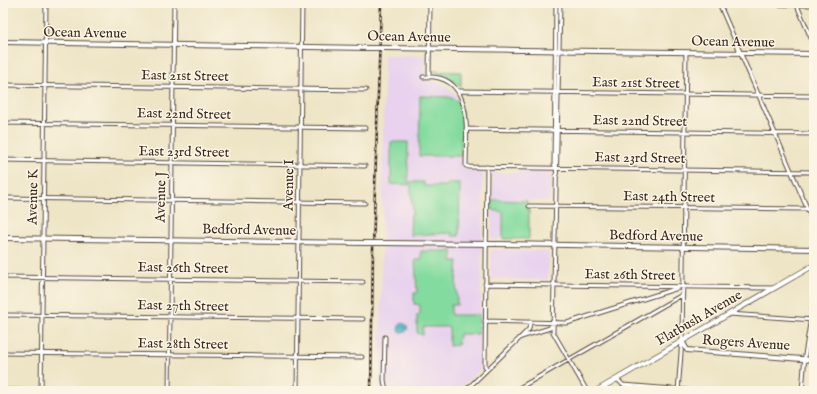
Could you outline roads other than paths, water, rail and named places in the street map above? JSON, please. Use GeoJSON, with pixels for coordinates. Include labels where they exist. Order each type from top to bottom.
{"type":"FeatureCollection","features":[{"type":"Feature","properties":{"kind":"main road","name":"Ocean Avenue"},"geometry":{"type":"LineString","coordinates":[[3,42],[174,46],[814,54]]}},
{"type":"Feature","properties":{"kind":"main road","name":"Bedford Avenue"},"geometry":{"type":"LineString","coordinates":[[3,238],[814,249]]}},
{"type":"Feature","properties":{"kind":"main road","name":"Flatbush Avenue"},"geometry":{"type":"LineString","coordinates":[[596,391],[814,265]]}},
{"type":"Feature","properties":{"kind":"main road","name":"Rogers Avenue"},"geometry":{"type":"LineString","coordinates":[[682,341],[688,350],[814,360]]}},
{"type":"Feature","properties":{"kind":"street","name":"Avenue K"},"geometry":{"type":"LineString","coordinates":[[41,391],[46,3]]}},
{"type":"Feature","properties":{"kind":"street","name":"Avenue J"},"geometry":{"type":"LineString","coordinates":[[169,391],[174,3]]}},
{"type":"Feature","properties":{"kind":"street","name":"Avenue I"},"geometry":{"type":"LineString","coordinates":[[297,391],[302,3]]}},
{"type":"Feature","properties":{"kind":"street"},"geometry":{"type":"LineString","coordinates":[[429,76],[430,3]]}},
{"type":"Feature","properties":{"kind":"street"},"geometry":{"type":"LineString","coordinates":[[556,3],[559,93],[553,332],[587,391]]}},
{"type":"Feature","properties":{"kind":"street"},"geometry":{"type":"LineString","coordinates":[[556,168],[554,164],[554,93],[560,3]]}},
{"type":"Feature","properties":{"kind":"street"},"geometry":{"type":"LineString","coordinates":[[674,3],[814,5]]}},
{"type":"Feature","properties":{"kind":"street"},"geometry":{"type":"LineString","coordinates":[[719,3],[814,224]]}},
{"type":"Feature","properties":{"kind":"street"},"geometry":{"type":"LineString","coordinates":[[796,4],[814,45]]}},
{"type":"Feature","properties":{"kind":"street"},"geometry":{"type":"LineString","coordinates":[[678,390],[682,341],[686,52]]}},
{"type":"Feature","properties":{"kind":"street"},"geometry":{"type":"LineString","coordinates":[[424,77],[429,76],[445,81],[459,91],[465,108],[466,129]]}},
{"type":"Feature","properties":{"kind":"street","name":"East 21st Street"},"geometry":{"type":"LineString","coordinates":[[3,85],[366,90]]}},
{"type":"Feature","properties":{"kind":"street","name":"East 21st Street"},"geometry":{"type":"LineString","coordinates":[[459,91],[814,96]]}},
{"type":"Feature","properties":{"kind":"street","name":"East 22nd Street"},"geometry":{"type":"LineString","coordinates":[[3,123],[366,128]]}},
{"type":"Feature","properties":{"kind":"street","name":"East 22nd Street"},"geometry":{"type":"LineString","coordinates":[[466,129],[814,134]]}},
{"type":"Feature","properties":{"kind":"street","name":"East 23rd Street"},"geometry":{"type":"LineString","coordinates":[[466,129],[466,166],[814,172]]}},
{"type":"Feature","properties":{"kind":"street","name":"East 23rd Street"},"geometry":{"type":"LineString","coordinates":[[3,160],[365,166]]}},
{"type":"Feature","properties":{"kind":"street"},"geometry":{"type":"LineString","coordinates":[[487,167],[485,284],[485,366],[487,369]]}},
{"type":"Feature","properties":{"kind":"street"},"geometry":{"type":"LineString","coordinates":[[3,198],[365,203]]}},
{"type":"Feature","properties":{"kind":"street","name":"East 24th Street"},"geometry":{"type":"LineString","coordinates":[[529,206],[808,209]]}},
{"type":"Feature","properties":{"kind":"street","name":"East 26th Street"},"geometry":{"type":"LineString","coordinates":[[3,277],[363,282]]}},
{"type":"Feature","properties":{"kind":"street","name":"East 26th Street"},"geometry":{"type":"LineString","coordinates":[[485,284],[774,288]]}},
{"type":"Feature","properties":{"kind":"street"},"geometry":{"type":"LineString","coordinates":[[485,321],[567,323],[682,286]]}},
{"type":"Feature","properties":{"kind":"street"},"geometry":{"type":"LineString","coordinates":[[514,391],[682,295]]}},
{"type":"Feature","properties":{"kind":"street"},"geometry":{"type":"LineString","coordinates":[[802,391],[814,299]]}},
{"type":"Feature","properties":{"kind":"street"},"geometry":{"type":"LineString","coordinates":[[730,314],[812,320]]}},
{"type":"Feature","properties":{"kind":"street","name":"East 27th Street"},"geometry":{"type":"LineString","coordinates":[[3,315],[363,320]]}},
{"type":"Feature","properties":{"kind":"street"},"geometry":{"type":"LineString","coordinates":[[465,391],[529,329],[530,322]]}},
{"type":"Feature","properties":{"kind":"street"},"geometry":{"type":"LineString","coordinates":[[521,337],[550,328],[553,323]]}},
{"type":"Feature","properties":{"kind":"street"},"geometry":{"type":"LineString","coordinates":[[386,336],[384,380],[386,391]]}},
{"type":"Feature","properties":{"kind":"street","name":"East 28th Street"},"geometry":{"type":"LineString","coordinates":[[3,352],[362,358]]}},
{"type":"Feature","properties":{"kind":"street"},"geometry":{"type":"LineString","coordinates":[[617,379],[623,385],[697,391]]}},
{"type":"Feature","properties":{"kind":"street"},"geometry":{"type":"LineString","coordinates":[[3,390],[54,391]]}},
{"type":"Feature","properties":{"kind":"water"},"geometry":{"type":"Polygon","coordinates":[[[401,324],[405,324],[407,328],[405,332],[401,332],[399,330],[399,326],[401,324]]]}},
{"type":"Feature","properties":{"kind":"railway"},"geometry":{"type":"LineString","coordinates":[[371,391],[373,249],[381,3]]}}]}
